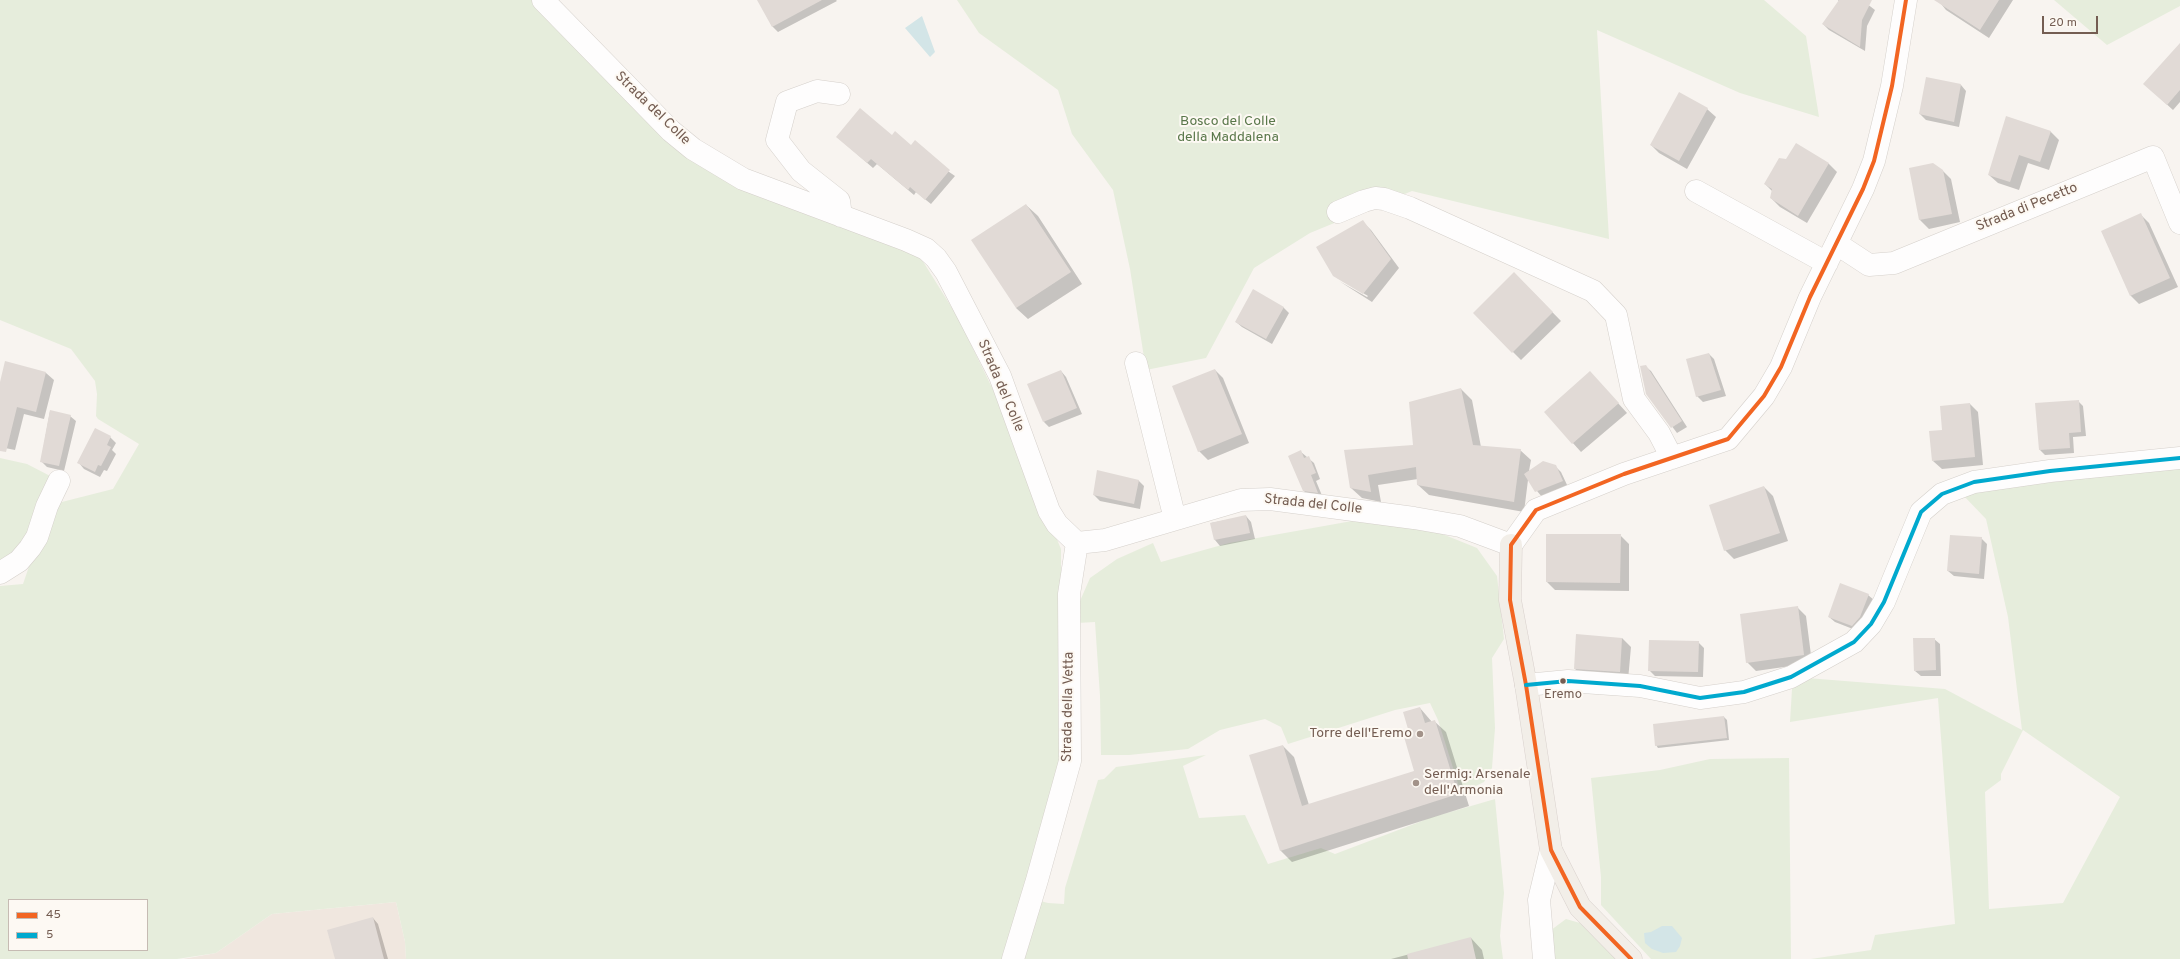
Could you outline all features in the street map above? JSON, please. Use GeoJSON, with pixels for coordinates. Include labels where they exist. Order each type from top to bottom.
{"type":"FeatureCollection","features":[{"type":"Feature","properties":{"kind":"main road"},"geometry":{"type":"LineString","coordinates":[[1511,545],[1510,600],[1526,685],[1551,850],[1580,907],[1631,959]]}},
{"type":"Feature","properties":{"kind":"street","name":"Strada del Colle"},"geometry":{"type":"LineString","coordinates":[[543,0],[671,131],[693,149],[743,179],[926,249],[936,258],[946,272],[1000,376],[1049,511],[1057,524],[1077,543],[1105,540],[1241,500],[1270,499],[1414,518],[1460,526],[1511,545]]}},
{"type":"Feature","properties":{"kind":"street"},"geometry":{"type":"LineString","coordinates":[[1511,545],[1536,510],[1624,474],[1728,439],[1764,396],[1781,367],[1832,253],[1863,189],[1874,161],[1892,86],[1906,0]]}},
{"type":"Feature","properties":{"kind":"street"},"geometry":{"type":"LineString","coordinates":[[839,94],[817,91],[787,102],[777,140],[801,171],[839,201],[841,216]]}},
{"type":"Feature","properties":{"kind":"street","name":"Strada di Pecetto"},"geometry":{"type":"LineString","coordinates":[[1832,253],[1869,265],[1894,263],[2153,157],[2180,223]]}},
{"type":"Feature","properties":{"kind":"street"},"geometry":{"type":"LineString","coordinates":[[1696,190],[1832,253]]}},
{"type":"Feature","properties":{"kind":"street"},"geometry":{"type":"LineString","coordinates":[[1338,212],[1364,201],[1375,198],[1384,199],[1410,208],[1594,291],[1616,315],[1634,398],[1658,433],[1672,458]]}},
{"type":"Feature","properties":{"kind":"street"},"geometry":{"type":"LineString","coordinates":[[1136,363],[1175,519]]}},
{"type":"Feature","properties":{"kind":"street"},"geometry":{"type":"LineString","coordinates":[[1526,685],[1568,681],[1640,686],[1700,698],[1744,692],[1791,677],[1854,642],[1871,624],[1884,602],[1921,512],[1942,494],[1974,482],[2050,471],[2180,458]]}},
{"type":"Feature","properties":{"kind":"street"},"geometry":{"type":"LineString","coordinates":[[0,573],[19,561],[30,548],[37,537],[47,506],[59,481]]}},
{"type":"Feature","properties":{"kind":"street","name":"Strada della Vetta"},"geometry":{"type":"LineString","coordinates":[[1013,959],[1070,762],[1069,594],[1077,543]]}},
{"type":"Feature","properties":{"kind":"street"},"geometry":{"type":"LineString","coordinates":[[1544,959],[1539,900],[1551,850]]}},
{"type":"Feature","properties":{"kind":"shaded area"},"geometry":{"type":"Polygon","coordinates":[[[922,16],[935,52],[930,57],[905,28],[922,16]]]}},
{"type":"Feature","properties":{"kind":"shaded area"},"geometry":{"type":"Polygon","coordinates":[[[396,902],[405,942],[406,959],[183,959],[216,953],[272,914],[396,902]]]}},
{"type":"Feature","properties":{"kind":"shaded area"},"geometry":{"type":"Polygon","coordinates":[[[1662,926],[1672,926],[1682,938],[1680,946],[1676,952],[1663,953],[1652,949],[1645,943],[1644,933],[1651,932],[1662,926]]]}},
{"type":"Feature","properties":{"kind":"green space"},"geometry":{"type":"Polygon","coordinates":[[[0,0],[540,0],[724,180],[919,255],[957,316],[1000,404],[1061,549],[1061,762],[1025,897],[1048,903],[1064,904],[1065,888],[1098,780],[1104,779],[1116,767],[1206,755],[1183,766],[1199,818],[1245,815],[1268,864],[1321,848],[1335,854],[1430,818],[1495,799],[1504,893],[1500,936],[1503,959],[406,959],[405,942],[396,902],[272,914],[216,953],[177,959],[0,959],[0,586],[23,584],[50,505],[113,489],[139,444],[98,419],[96,416],[97,394],[95,381],[71,349],[0,320],[0,0]]]}},
{"type":"Feature","properties":{"kind":"green space","name":"Bosco del Colle della Maddalena"},"geometry":{"type":"Polygon","coordinates":[[[957,0],[1764,0],[1806,36],[1819,117],[1740,93],[1597,30],[1609,239],[1412,191],[1310,233],[1254,268],[1206,358],[1146,370],[1130,269],[1113,190],[1072,134],[1058,90],[979,33],[957,0]]]}},
{"type":"Feature","properties":{"kind":"green space"},"geometry":{"type":"Polygon","coordinates":[[[2054,0],[2180,0],[2180,6],[2107,45],[2054,0]]]}},
{"type":"Feature","properties":{"kind":"green space"},"geometry":{"type":"Polygon","coordinates":[[[0,458],[27,464],[56,479],[26,538],[5,561],[0,562],[0,458]]]}},
{"type":"Feature","properties":{"kind":"green space"},"geometry":{"type":"Polygon","coordinates":[[[2180,467],[2180,959],[1811,959],[1871,950],[1875,935],[1955,924],[1938,698],[1790,722],[1792,689],[1807,678],[1945,689],[2022,730],[2008,617],[1986,519],[1961,493],[2180,467]],[[2023,730],[2001,774],[2001,780],[1985,792],[1989,909],[2063,903],[2120,797],[2023,730]]]}},
{"type":"Feature","properties":{"kind":"green space"},"geometry":{"type":"Polygon","coordinates":[[[1352,521],[1430,529],[1477,548],[1497,576],[1504,639],[1492,658],[1495,728],[1492,768],[1484,782],[1461,793],[1438,720],[1430,703],[1395,710],[1288,744],[1281,727],[1265,719],[1220,730],[1188,749],[1129,755],[1101,755],[1100,696],[1095,622],[1077,623],[1080,601],[1090,578],[1117,559],[1153,543],[1161,562],[1229,543],[1352,521]]]}},
{"type":"Feature","properties":{"kind":"green space"},"geometry":{"type":"Polygon","coordinates":[[[1789,758],[1791,959],[1651,959],[1601,905],[1601,877],[1591,778],[1660,770],[1710,759],[1789,758]]]}},
{"type":"Feature","properties":{"kind":"green space"},"geometry":{"type":"Polygon","coordinates":[[[1566,919],[1587,925],[1620,959],[1550,959],[1547,933],[1566,919]]]}},
{"type":"Feature","properties":{"kind":"building"},"geometry":{"type":"Polygon","coordinates":[[[757,0],[822,0],[772,27],[757,0]]]}},
{"type":"Feature","properties":{"kind":"building"},"geometry":{"type":"Polygon","coordinates":[[[1839,0],[1872,0],[1862,20],[1860,47],[1822,24],[1839,0]]]}},
{"type":"Feature","properties":{"kind":"building"},"geometry":{"type":"Polygon","coordinates":[[[1934,0],[1999,0],[1980,30],[1934,0]]]}},
{"type":"Feature","properties":{"kind":"building"},"geometry":{"type":"Polygon","coordinates":[[[2180,43],[2180,90],[2167,105],[2143,84],[2180,43]]]}},
{"type":"Feature","properties":{"kind":"building"},"geometry":{"type":"Polygon","coordinates":[[[1926,77],[1961,84],[1954,122],[1919,114],[1926,77]]]}},
{"type":"Feature","properties":{"kind":"building"},"geometry":{"type":"Polygon","coordinates":[[[1679,92],[1708,108],[1679,161],[1650,145],[1679,92]]]}},
{"type":"Feature","properties":{"kind":"building"},"geometry":{"type":"Polygon","coordinates":[[[860,108],[892,135],[895,131],[911,145],[915,140],[950,170],[925,200],[910,187],[908,190],[871,159],[867,163],[836,137],[860,108]]]}},
{"type":"Feature","properties":{"kind":"building"},"geometry":{"type":"Polygon","coordinates":[[[2006,116],[2051,131],[2040,162],[2019,155],[2010,182],[1988,175],[2006,116]]]}},
{"type":"Feature","properties":{"kind":"building"},"geometry":{"type":"Polygon","coordinates":[[[1796,143],[1829,163],[1798,216],[1770,198],[1772,189],[1764,184],[1779,158],[1786,159],[1796,143]]]}},
{"type":"Feature","properties":{"kind":"building"},"geometry":{"type":"Polygon","coordinates":[[[1933,163],[1943,170],[1952,214],[1919,220],[1909,168],[1933,163]]]}},
{"type":"Feature","properties":{"kind":"building"},"geometry":{"type":"Polygon","coordinates":[[[1026,204],[1071,272],[1016,308],[971,240],[1026,204]]]}},
{"type":"Feature","properties":{"kind":"building"},"geometry":{"type":"Polygon","coordinates":[[[2141,213],[2170,278],[2130,296],[2101,231],[2141,213]]]}},
{"type":"Feature","properties":{"kind":"building"},"geometry":{"type":"Polygon","coordinates":[[[1363,220],[1391,259],[1363,294],[1333,276],[1316,247],[1363,220]]]}},
{"type":"Feature","properties":{"kind":"building"},"geometry":{"type":"Polygon","coordinates":[[[1514,272],[1553,312],[1512,353],[1473,313],[1514,272]]]}},
{"type":"Feature","properties":{"kind":"building"},"geometry":{"type":"Polygon","coordinates":[[[1253,289],[1284,307],[1266,339],[1235,322],[1253,289]]]}},
{"type":"Feature","properties":{"kind":"building"},"geometry":{"type":"Polygon","coordinates":[[[1709,353],[1721,390],[1696,397],[1686,359],[1709,353]]]}},
{"type":"Feature","properties":{"kind":"building"},"geometry":{"type":"Polygon","coordinates":[[[5,361],[46,372],[36,412],[17,407],[6,452],[0,451],[0,382],[5,361]]]}},
{"type":"Feature","properties":{"kind":"building"},"geometry":{"type":"Polygon","coordinates":[[[1646,365],[1682,421],[1671,428],[1646,394],[1640,366],[1646,365]]]}},
{"type":"Feature","properties":{"kind":"building"},"geometry":{"type":"Polygon","coordinates":[[[1215,369],[1242,434],[1198,452],[1172,386],[1215,369]]]}},
{"type":"Feature","properties":{"kind":"building"},"geometry":{"type":"Polygon","coordinates":[[[1061,370],[1077,408],[1043,422],[1027,384],[1061,370]]]}},
{"type":"Feature","properties":{"kind":"building"},"geometry":{"type":"Polygon","coordinates":[[[1590,371],[1619,403],[1572,444],[1544,412],[1590,371]]]}},
{"type":"Feature","properties":{"kind":"building"},"geometry":{"type":"Polygon","coordinates":[[[1461,388],[1473,445],[1521,449],[1514,502],[1417,485],[1416,467],[1368,475],[1371,492],[1350,488],[1344,450],[1413,445],[1409,402],[1461,388]]]}},
{"type":"Feature","properties":{"kind":"building"},"geometry":{"type":"Polygon","coordinates":[[[2079,400],[2081,432],[2069,433],[2070,448],[2039,450],[2035,403],[2079,400]]]}},
{"type":"Feature","properties":{"kind":"building"},"geometry":{"type":"Polygon","coordinates":[[[1970,403],[1975,457],[1932,461],[1929,431],[1942,430],[1940,406],[1970,403]]]}},
{"type":"Feature","properties":{"kind":"building"},"geometry":{"type":"Polygon","coordinates":[[[50,410],[71,415],[59,466],[40,462],[50,410]]]}},
{"type":"Feature","properties":{"kind":"building"},"geometry":{"type":"Polygon","coordinates":[[[95,428],[111,436],[107,445],[111,447],[101,466],[98,465],[95,472],[77,463],[95,428]]]}},
{"type":"Feature","properties":{"kind":"building"},"geometry":{"type":"Polygon","coordinates":[[[1301,450],[1304,458],[1309,456],[1316,473],[1311,475],[1318,493],[1303,491],[1288,456],[1301,450]]]}},
{"type":"Feature","properties":{"kind":"building"},"geometry":{"type":"Polygon","coordinates":[[[1543,461],[1556,465],[1563,481],[1535,492],[1524,474],[1543,461]]]}},
{"type":"Feature","properties":{"kind":"building"},"geometry":{"type":"Polygon","coordinates":[[[1097,470],[1139,480],[1134,504],[1093,495],[1097,470]]]}},
{"type":"Feature","properties":{"kind":"building"},"geometry":{"type":"Polygon","coordinates":[[[1764,486],[1780,533],[1724,551],[1709,505],[1764,486]]]}},
{"type":"Feature","properties":{"kind":"building"},"geometry":{"type":"Polygon","coordinates":[[[1246,515],[1250,533],[1214,540],[1210,523],[1246,515]]]}},
{"type":"Feature","properties":{"kind":"building"},"geometry":{"type":"Polygon","coordinates":[[[1546,534],[1621,534],[1620,583],[1546,582],[1546,534]]]}},
{"type":"Feature","properties":{"kind":"building"},"geometry":{"type":"Polygon","coordinates":[[[1950,535],[1982,537],[1979,574],[1947,571],[1950,535]]]}},
{"type":"Feature","properties":{"kind":"building"},"geometry":{"type":"Polygon","coordinates":[[[1840,583],[1869,594],[1860,617],[1852,626],[1828,617],[1840,583]]]}},
{"type":"Feature","properties":{"kind":"building"},"geometry":{"type":"Polygon","coordinates":[[[1798,606],[1804,655],[1746,663],[1740,614],[1798,606]]]}},
{"type":"Feature","properties":{"kind":"building"},"geometry":{"type":"Polygon","coordinates":[[[1576,634],[1622,638],[1620,672],[1574,669],[1576,634]]]}},
{"type":"Feature","properties":{"kind":"building"},"geometry":{"type":"Polygon","coordinates":[[[1913,638],[1935,638],[1936,670],[1914,671],[1913,638]]]}},
{"type":"Feature","properties":{"kind":"building"},"geometry":{"type":"Polygon","coordinates":[[[1649,640],[1699,641],[1698,672],[1648,671],[1649,640]]]}},
{"type":"Feature","properties":{"kind":"building","name":"Sermig: Arsenale dell'Armonia"},"geometry":{"type":"Polygon","coordinates":[[[1420,707],[1425,723],[1435,720],[1458,794],[1280,851],[1249,755],[1283,745],[1302,806],[1414,771],[1402,730],[1408,729],[1403,712],[1420,707]]]}},
{"type":"Feature","properties":{"kind":"building"},"geometry":{"type":"Polygon","coordinates":[[[1724,716],[1727,738],[1655,746],[1653,724],[1724,716]]]}},
{"type":"Feature","properties":{"kind":"building"},"geometry":{"type":"Polygon","coordinates":[[[373,917],[384,959],[335,959],[327,930],[373,917]]]}},
{"type":"Feature","properties":{"kind":"building"},"geometry":{"type":"Polygon","coordinates":[[[1471,937],[1476,959],[1408,959],[1407,954],[1471,937]]]}},
{"type":"Feature","properties":{"kind":"transit line","name":"45"},"geometry":{"type":"LineString","coordinates":[[1631,959],[1580,907],[1551,850],[1526,685],[1510,600],[1511,545],[1536,510],[1624,474],[1728,439],[1764,396],[1781,367],[1810,297],[1863,189],[1874,161],[1892,86],[1906,0]]}},
{"type":"Feature","properties":{"kind":"transit line","name":"5"},"geometry":{"type":"LineString","coordinates":[[1526,685],[1568,681],[1640,686],[1700,698],[1744,692],[1791,677],[1854,642],[1871,624],[1884,602],[1921,512],[1942,494],[1974,482],[2050,471],[2180,458]]}},
{"type":"Feature","properties":{"kind":"place","name":"Eremo"},"geometry":{"type":"Point","coordinates":[1563,681]}},
{"type":"Feature","properties":{"kind":"place","name":"Torre dell'Eremo"},"geometry":{"type":"Point","coordinates":[1420,734]}},
{"type":"Feature","properties":{"kind":"place","name":"Sermig: Arsenale dell'Armonia"},"geometry":{"type":"Point","coordinates":[1416,783]}}]}
